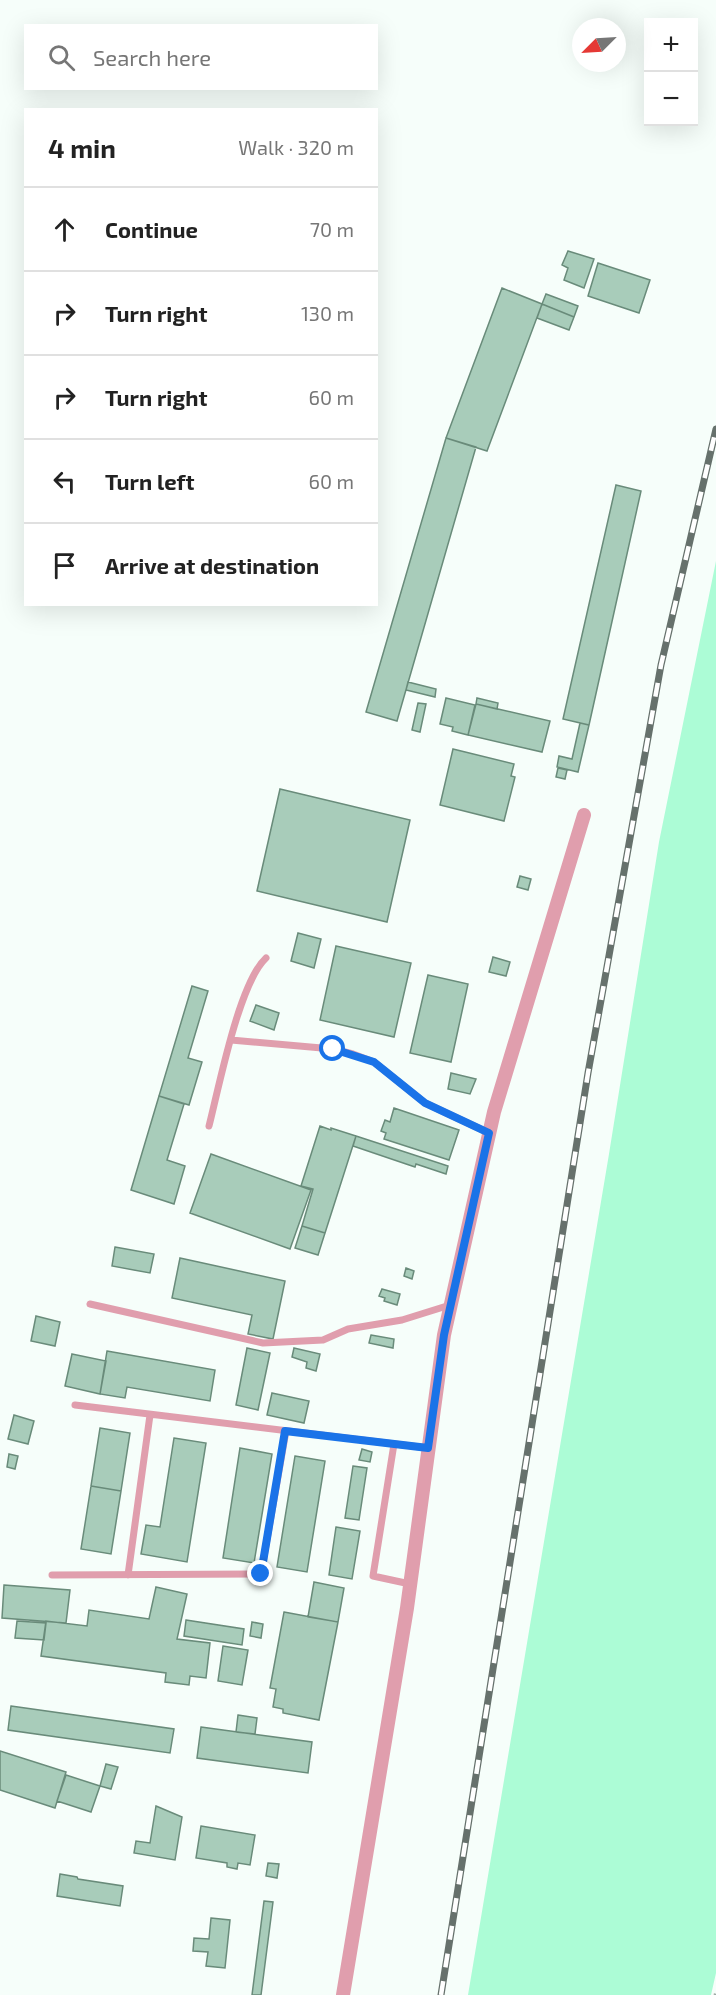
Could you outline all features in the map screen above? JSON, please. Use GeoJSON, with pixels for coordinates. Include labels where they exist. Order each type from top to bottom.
{"type":"FeatureCollection","features":[{"type":"Feature","properties":{"kind":"street"},"geometry":{"type":"LineString","coordinates":[[343,1995],[410,1584],[450,1305],[494,1112],[584,815]]}},
{"type":"Feature","properties":{"kind":"lane"},"geometry":{"type":"LineString","coordinates":[[209,1126],[231,1040],[249,984],[258,965],[267,958]]}},
{"type":"Feature","properties":{"kind":"lane"},"geometry":{"type":"LineString","coordinates":[[231,1040],[333,1049],[353,1054],[374,1062],[425,1103],[489,1133]]}},
{"type":"Feature","properties":{"kind":"lane"},"geometry":{"type":"LineString","coordinates":[[90,1304],[263,1343],[323,1340],[348,1329],[402,1320],[450,1305]]}},
{"type":"Feature","properties":{"kind":"lane"},"geometry":{"type":"LineString","coordinates":[[75,1405],[428,1448]]}},
{"type":"Feature","properties":{"kind":"lane"},"geometry":{"type":"LineString","coordinates":[[128,1575],[150,1415]]}},
{"type":"Feature","properties":{"kind":"lane"},"geometry":{"type":"LineString","coordinates":[[52,1575],[261,1574],[285,1431]]}},
{"type":"Feature","properties":{"kind":"lane"},"geometry":{"type":"LineString","coordinates":[[394,1444],[373,1576],[410,1584]]}},
{"type":"Feature","properties":{"kind":"green space"},"geometry":{"type":"Polygon","coordinates":[[[716,561],[716,1973],[711,1995],[468,1995],[659,842],[716,561]]]}},
{"type":"Feature","properties":{"kind":"building"},"geometry":{"type":"Polygon","coordinates":[[[568,251],[594,259],[584,288],[564,280],[568,268],[562,265],[568,251]]]}},
{"type":"Feature","properties":{"kind":"building"},"geometry":{"type":"Polygon","coordinates":[[[598,263],[650,280],[639,313],[588,296],[598,263]]]}},
{"type":"Feature","properties":{"kind":"building"},"geometry":{"type":"Polygon","coordinates":[[[502,288],[542,304],[487,451],[446,438],[502,288]]]}},
{"type":"Feature","properties":{"kind":"building"},"geometry":{"type":"Polygon","coordinates":[[[546,294],[578,306],[574,317],[542,304],[546,294]]]}},
{"type":"Feature","properties":{"kind":"building"},"geometry":{"type":"Polygon","coordinates":[[[542,304],[574,317],[569,330],[537,318],[542,304]]]}},
{"type":"Feature","properties":{"kind":"building"},"geometry":{"type":"Polygon","coordinates":[[[446,438],[476,447],[397,721],[366,712],[446,438]]]}},
{"type":"Feature","properties":{"kind":"building"},"geometry":{"type":"Polygon","coordinates":[[[616,485],[641,491],[589,725],[563,719],[616,485]]]}},
{"type":"Feature","properties":{"kind":"building"},"geometry":{"type":"Polygon","coordinates":[[[408,682],[436,689],[435,697],[406,690],[408,682]]]}},
{"type":"Feature","properties":{"kind":"building"},"geometry":{"type":"Polygon","coordinates":[[[446,698],[475,705],[468,735],[452,731],[453,727],[440,724],[446,698]]]}},
{"type":"Feature","properties":{"kind":"building"},"geometry":{"type":"Polygon","coordinates":[[[477,698],[498,703],[497,709],[476,704],[477,698]]]}},
{"type":"Feature","properties":{"kind":"building"},"geometry":{"type":"Polygon","coordinates":[[[418,703],[426,704],[420,732],[412,730],[418,703]]]}},
{"type":"Feature","properties":{"kind":"building"},"geometry":{"type":"Polygon","coordinates":[[[476,704],[550,721],[542,752],[468,735],[476,704]]]}},
{"type":"Feature","properties":{"kind":"building"},"geometry":{"type":"Polygon","coordinates":[[[580,723],[589,725],[578,772],[557,767],[559,756],[572,759],[580,723]]]}},
{"type":"Feature","properties":{"kind":"building"},"geometry":{"type":"Polygon","coordinates":[[[453,749],[514,764],[511,776],[515,777],[504,821],[440,805],[453,749]]]}},
{"type":"Feature","properties":{"kind":"building"},"geometry":{"type":"Polygon","coordinates":[[[558,768],[567,770],[565,779],[556,777],[558,768]]]}},
{"type":"Feature","properties":{"kind":"building"},"geometry":{"type":"Polygon","coordinates":[[[280,789],[410,820],[387,922],[257,891],[280,789]]]}},
{"type":"Feature","properties":{"kind":"building"},"geometry":{"type":"Polygon","coordinates":[[[520,876],[531,879],[528,890],[517,887],[520,876]]]}},
{"type":"Feature","properties":{"kind":"building"},"geometry":{"type":"Polygon","coordinates":[[[298,933],[321,939],[314,968],[291,961],[298,933]]]}},
{"type":"Feature","properties":{"kind":"building"},"geometry":{"type":"Polygon","coordinates":[[[336,946],[411,963],[394,1037],[320,1020],[336,946]]]}},
{"type":"Feature","properties":{"kind":"building"},"geometry":{"type":"Polygon","coordinates":[[[493,957],[510,962],[506,976],[489,972],[493,957]]]}},
{"type":"Feature","properties":{"kind":"building"},"geometry":{"type":"Polygon","coordinates":[[[428,975],[468,984],[451,1062],[410,1053],[428,975]]]}},
{"type":"Feature","properties":{"kind":"building"},"geometry":{"type":"Polygon","coordinates":[[[192,986],[208,991],[188,1058],[202,1062],[189,1105],[159,1096],[192,986]]]}},
{"type":"Feature","properties":{"kind":"building"},"geometry":{"type":"Polygon","coordinates":[[[256,1005],[279,1013],[274,1030],[250,1021],[256,1005]]]}},
{"type":"Feature","properties":{"kind":"building"},"geometry":{"type":"Polygon","coordinates":[[[451,1073],[476,1079],[470,1094],[448,1089],[451,1073]]]}},
{"type":"Feature","properties":{"kind":"building"},"geometry":{"type":"Polygon","coordinates":[[[159,1096],[184,1104],[167,1160],[185,1166],[174,1204],[131,1190],[159,1096]]]}},
{"type":"Feature","properties":{"kind":"building"},"geometry":{"type":"Polygon","coordinates":[[[394,1108],[459,1130],[449,1160],[384,1139],[386,1133],[381,1131],[385,1120],[390,1122],[394,1108]]]}},
{"type":"Feature","properties":{"kind":"building"},"geometry":{"type":"Polygon","coordinates":[[[320,1126],[356,1136],[325,1233],[302,1226],[313,1189],[301,1186],[320,1126]]]}},
{"type":"Feature","properties":{"kind":"building"},"geometry":{"type":"Polygon","coordinates":[[[356,1136],[448,1166],[446,1174],[416,1164],[415,1167],[353,1146],[356,1136]]]}},
{"type":"Feature","properties":{"kind":"building"},"geometry":{"type":"Polygon","coordinates":[[[211,1154],[311,1190],[290,1249],[190,1213],[211,1154]]]}},
{"type":"Feature","properties":{"kind":"building"},"geometry":{"type":"Polygon","coordinates":[[[302,1226],[325,1233],[318,1255],[295,1248],[302,1226]]]}},
{"type":"Feature","properties":{"kind":"building"},"geometry":{"type":"Polygon","coordinates":[[[115,1247],[154,1254],[150,1273],[112,1266],[115,1247]]]}},
{"type":"Feature","properties":{"kind":"building"},"geometry":{"type":"Polygon","coordinates":[[[180,1258],[285,1281],[273,1339],[248,1334],[252,1315],[172,1298],[180,1258]]]}},
{"type":"Feature","properties":{"kind":"building"},"geometry":{"type":"Polygon","coordinates":[[[406,1268],[414,1271],[412,1279],[404,1276],[406,1268]]]}},
{"type":"Feature","properties":{"kind":"building"},"geometry":{"type":"Polygon","coordinates":[[[382,1289],[400,1294],[397,1305],[384,1301],[385,1298],[379,1296],[382,1289]]]}},
{"type":"Feature","properties":{"kind":"building"},"geometry":{"type":"Polygon","coordinates":[[[36,1316],[60,1322],[55,1346],[31,1341],[36,1316]]]}},
{"type":"Feature","properties":{"kind":"building"},"geometry":{"type":"Polygon","coordinates":[[[371,1335],[394,1339],[393,1348],[369,1343],[371,1335]]]}},
{"type":"Feature","properties":{"kind":"building"},"geometry":{"type":"Polygon","coordinates":[[[247,1348],[270,1353],[258,1410],[236,1405],[247,1348]]]}},
{"type":"Feature","properties":{"kind":"building"},"geometry":{"type":"Polygon","coordinates":[[[294,1348],[320,1354],[316,1371],[306,1368],[307,1362],[292,1357],[294,1348]]]}},
{"type":"Feature","properties":{"kind":"building"},"geometry":{"type":"Polygon","coordinates":[[[107,1351],[215,1370],[210,1401],[127,1387],[125,1398],[100,1394],[107,1351]]]}},
{"type":"Feature","properties":{"kind":"building"},"geometry":{"type":"Polygon","coordinates":[[[72,1354],[106,1361],[100,1394],[65,1386],[72,1354]]]}},
{"type":"Feature","properties":{"kind":"building"},"geometry":{"type":"Polygon","coordinates":[[[272,1393],[309,1401],[304,1423],[267,1415],[272,1393]]]}},
{"type":"Feature","properties":{"kind":"building"},"geometry":{"type":"Polygon","coordinates":[[[14,1415],[34,1421],[28,1444],[8,1439],[14,1415]]]}},
{"type":"Feature","properties":{"kind":"building"},"geometry":{"type":"Polygon","coordinates":[[[100,1428],[130,1433],[121,1491],[91,1486],[100,1428]]]}},
{"type":"Feature","properties":{"kind":"building"},"geometry":{"type":"Polygon","coordinates":[[[174,1438],[206,1443],[187,1562],[141,1554],[146,1525],[160,1527],[174,1438]]]}},
{"type":"Feature","properties":{"kind":"building"},"geometry":{"type":"Polygon","coordinates":[[[240,1448],[272,1454],[254,1563],[223,1558],[240,1448]]]}},
{"type":"Feature","properties":{"kind":"building"},"geometry":{"type":"Polygon","coordinates":[[[362,1449],[372,1452],[370,1462],[359,1460],[362,1449]]]}},
{"type":"Feature","properties":{"kind":"building"},"geometry":{"type":"Polygon","coordinates":[[[9,1454],[18,1456],[15,1469],[7,1467],[9,1454]]]}},
{"type":"Feature","properties":{"kind":"building"},"geometry":{"type":"Polygon","coordinates":[[[295,1456],[325,1461],[307,1572],[277,1567],[295,1456]]]}},
{"type":"Feature","properties":{"kind":"building"},"geometry":{"type":"Polygon","coordinates":[[[353,1466],[367,1468],[359,1520],[345,1518],[353,1466]]]}},
{"type":"Feature","properties":{"kind":"building"},"geometry":{"type":"Polygon","coordinates":[[[91,1486],[121,1491],[111,1554],[81,1549],[91,1486]]]}},
{"type":"Feature","properties":{"kind":"building"},"geometry":{"type":"Polygon","coordinates":[[[336,1527],[360,1531],[352,1579],[329,1575],[336,1527]]]}},
{"type":"Feature","properties":{"kind":"building"},"geometry":{"type":"Polygon","coordinates":[[[314,1582],[344,1588],[338,1622],[308,1617],[314,1582]]]}},
{"type":"Feature","properties":{"kind":"building"},"geometry":{"type":"Polygon","coordinates":[[[4,1585],[70,1590],[66,1623],[2,1618],[4,1585]]]}},
{"type":"Feature","properties":{"kind":"building"},"geometry":{"type":"Polygon","coordinates":[[[156,1587],[187,1594],[177,1639],[210,1643],[206,1678],[190,1676],[189,1685],[165,1682],[166,1673],[41,1656],[46,1621],[87,1626],[89,1610],[149,1619],[156,1587]]]}},
{"type":"Feature","properties":{"kind":"building"},"geometry":{"type":"Polygon","coordinates":[[[284,1612],[338,1622],[319,1720],[283,1713],[283,1709],[273,1707],[276,1689],[270,1688],[284,1612]]]}},
{"type":"Feature","properties":{"kind":"building"},"geometry":{"type":"Polygon","coordinates":[[[186,1620],[244,1629],[242,1645],[184,1636],[186,1620]]]}},
{"type":"Feature","properties":{"kind":"building"},"geometry":{"type":"Polygon","coordinates":[[[17,1621],[46,1623],[44,1640],[15,1638],[17,1621]]]}},
{"type":"Feature","properties":{"kind":"building"},"geometry":{"type":"Polygon","coordinates":[[[252,1622],[263,1624],[261,1638],[250,1636],[252,1622]]]}},
{"type":"Feature","properties":{"kind":"building"},"geometry":{"type":"Polygon","coordinates":[[[223,1646],[248,1650],[242,1685],[218,1681],[223,1646]]]}},
{"type":"Feature","properties":{"kind":"building"},"geometry":{"type":"Polygon","coordinates":[[[11,1706],[174,1729],[170,1753],[8,1730],[11,1706]]]}},
{"type":"Feature","properties":{"kind":"building"},"geometry":{"type":"Polygon","coordinates":[[[238,1715],[257,1718],[255,1734],[236,1732],[238,1715]]]}},
{"type":"Feature","properties":{"kind":"building"},"geometry":{"type":"Polygon","coordinates":[[[201,1727],[312,1742],[308,1773],[197,1758],[201,1727]]]}},
{"type":"Feature","properties":{"kind":"building"},"geometry":{"type":"Polygon","coordinates":[[[0,1751],[66,1772],[55,1808],[0,1790],[0,1751]]]}},
{"type":"Feature","properties":{"kind":"building"},"geometry":{"type":"Polygon","coordinates":[[[106,1764],[118,1767],[111,1789],[100,1786],[106,1764]]]}},
{"type":"Feature","properties":{"kind":"building"},"geometry":{"type":"Polygon","coordinates":[[[66,1775],[100,1786],[91,1812],[57,1801],[66,1775]]]}},
{"type":"Feature","properties":{"kind":"building"},"geometry":{"type":"Polygon","coordinates":[[[156,1806],[182,1817],[175,1860],[134,1853],[136,1841],[150,1843],[156,1806]]]}},
{"type":"Feature","properties":{"kind":"building"},"geometry":{"type":"Polygon","coordinates":[[[201,1826],[255,1835],[250,1865],[238,1863],[237,1869],[227,1867],[227,1863],[196,1858],[201,1826]]]}},
{"type":"Feature","properties":{"kind":"building"},"geometry":{"type":"Polygon","coordinates":[[[268,1863],[279,1864],[277,1878],[266,1876],[268,1863]]]}},
{"type":"Feature","properties":{"kind":"building"},"geometry":{"type":"Polygon","coordinates":[[[60,1874],[123,1886],[120,1906],[57,1896],[60,1874]]]}},
{"type":"Feature","properties":{"kind":"building"},"geometry":{"type":"Polygon","coordinates":[[[264,1901],[273,1902],[261,1995],[252,1995],[264,1901]]]}},
{"type":"Feature","properties":{"kind":"building"},"geometry":{"type":"Polygon","coordinates":[[[211,1918],[230,1920],[225,1968],[206,1966],[208,1952],[193,1951],[194,1938],[209,1939],[211,1918]]]}},
{"type":"Feature","properties":{"kind":"railway"},"geometry":{"type":"LineString","coordinates":[[441,1995],[588,1073],[661,665],[716,429]]}},
{"type":"Feature","properties":{"kind":"route"},"geometry":{"type":"LineString","coordinates":[[261,1574],[285,1431],[428,1448],[444,1335],[489,1133],[425,1103],[374,1062],[333,1049]]}}]}
